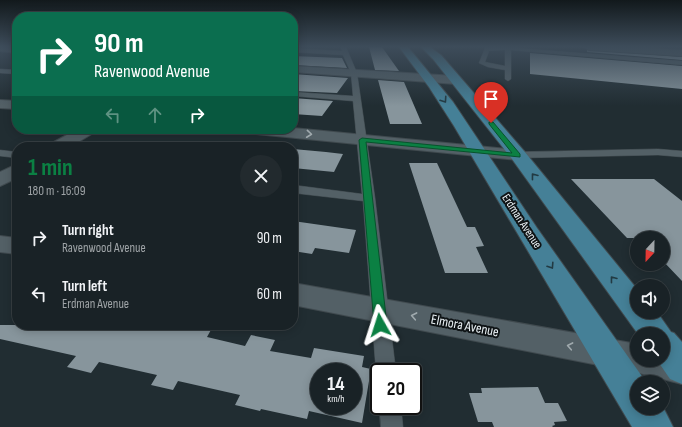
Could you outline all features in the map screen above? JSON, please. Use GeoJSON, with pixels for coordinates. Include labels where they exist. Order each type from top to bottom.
{"type":"FeatureCollection","features":[{"type":"Feature","properties":{"kind":"main road","name":"Erdman Avenue"},"geometry":{"type":"LineString","coordinates":[[420,67],[478,150],[513,208],[622,356],[630,379]]}},
{"type":"Feature","properties":{"kind":"main road"},"geometry":{"type":"LineString","coordinates":[[445,67],[518,155],[630,301]]}},
{"type":"Feature","properties":{"kind":"main road"},"geometry":{"type":"LineString","coordinates":[[644,319],[651,327]]}},
{"type":"Feature","properties":{"kind":"main road"},"geometry":{"type":"LineString","coordinates":[[670,352],[682,368]]}},
{"type":"Feature","properties":{"kind":"main road"},"geometry":{"type":"LineString","coordinates":[[646,415],[654,427]]}},
{"type":"Feature","properties":{"kind":"street"},"geometry":{"type":"LineString","coordinates":[[298,69],[456,80]]}},
{"type":"Feature","properties":{"kind":"street"},"geometry":{"type":"LineString","coordinates":[[0,104],[12,105]]}},
{"type":"Feature","properties":{"kind":"street"},"geometry":{"type":"LineString","coordinates":[[298,133],[518,155]]}},
{"type":"Feature","properties":{"kind":"street"},"geometry":{"type":"LineString","coordinates":[[67,142],[81,134]]}},
{"type":"Feature","properties":{"kind":"street"},"geometry":{"type":"LineString","coordinates":[[0,180],[12,173]]}},
{"type":"Feature","properties":{"kind":"street"},"geometry":{"type":"LineString","coordinates":[[0,244],[12,245]]}},
{"type":"Feature","properties":{"kind":"street","name":"Elmora Avenue"},"geometry":{"type":"LineString","coordinates":[[298,295],[622,356]]}},
{"type":"Feature","properties":{"kind":"street"},"geometry":{"type":"LineString","coordinates":[[670,365],[682,368]]}},
{"type":"Feature","properties":{"kind":"lane"},"geometry":{"type":"LineString","coordinates":[[351,67],[354,73],[369,198],[385,363]]}},
{"type":"Feature","properties":{"kind":"lane"},"geometry":{"type":"LineString","coordinates":[[498,67],[508,68],[508,79]]}},
{"type":"Feature","properties":{"kind":"lane"},"geometry":{"type":"LineString","coordinates":[[0,71],[12,72]]}},
{"type":"Feature","properties":{"kind":"lane"},"geometry":{"type":"LineString","coordinates":[[298,94],[356,99]]}},
{"type":"Feature","properties":{"kind":"lane"},"geometry":{"type":"LineString","coordinates":[[518,155],[658,152],[682,154]]}},
{"type":"Feature","properties":{"kind":"lane"},"geometry":{"type":"LineString","coordinates":[[0,153],[12,154]]}},
{"type":"Feature","properties":{"kind":"lane"},"geometry":{"type":"LineString","coordinates":[[298,190],[369,198]]}},
{"type":"Feature","properties":{"kind":"lane"},"geometry":{"type":"LineString","coordinates":[[391,415],[392,427]]}},
{"type":"Feature","properties":{"kind":"building"},"geometry":{"type":"Polygon","coordinates":[[[328,67],[346,67],[347,68],[328,67]]]}},
{"type":"Feature","properties":{"kind":"building"},"geometry":{"type":"Polygon","coordinates":[[[374,67],[396,67],[399,71],[375,70],[374,67]]]}},
{"type":"Feature","properties":{"kind":"building"},"geometry":{"type":"Polygon","coordinates":[[[530,67],[682,67],[682,89],[530,74],[530,67]]]}},
{"type":"Feature","properties":{"kind":"building"},"geometry":{"type":"Polygon","coordinates":[[[298,74],[348,78],[337,93],[298,91],[298,74]]]}},
{"type":"Feature","properties":{"kind":"building"},"geometry":{"type":"Polygon","coordinates":[[[378,80],[404,82],[422,124],[390,124],[378,80]]]}},
{"type":"Feature","properties":{"kind":"building"},"geometry":{"type":"Polygon","coordinates":[[[298,98],[333,101],[322,116],[298,114],[298,98]]]}},
{"type":"Feature","properties":{"kind":"building"},"geometry":{"type":"Polygon","coordinates":[[[298,150],[343,154],[334,172],[298,168],[298,150]]]}},
{"type":"Feature","properties":{"kind":"building"},"geometry":{"type":"Polygon","coordinates":[[[409,163],[437,163],[467,227],[475,227],[484,246],[476,247],[488,273],[445,273],[409,163]]]}},
{"type":"Feature","properties":{"kind":"building"},"geometry":{"type":"Polygon","coordinates":[[[571,179],[654,179],[682,201],[682,281],[670,268],[670,231],[630,231],[630,238],[627,238],[571,179]]]}},
{"type":"Feature","properties":{"kind":"building"},"geometry":{"type":"Polygon","coordinates":[[[298,222],[356,230],[349,253],[315,248],[312,254],[298,252],[298,222]]]}},
{"type":"Feature","properties":{"kind":"building"},"geometry":{"type":"Polygon","coordinates":[[[0,325],[12,325],[12,330],[211,330],[207,337],[245,346],[251,335],[275,340],[270,351],[311,358],[314,348],[364,356],[362,367],[362,363],[310,363],[310,411],[307,419],[235,405],[240,395],[178,381],[173,390],[151,385],[157,375],[99,362],[91,373],[67,367],[76,356],[0,339],[0,325]]]}},
{"type":"Feature","properties":{"kind":"building"},"geometry":{"type":"Polygon","coordinates":[[[362,367],[370,369],[370,375],[362,423],[327,415],[362,415],[362,367]]]}},
{"type":"Feature","properties":{"kind":"building"},"geometry":{"type":"Polygon","coordinates":[[[538,387],[545,403],[558,403],[567,421],[554,422],[555,425],[552,426],[553,427],[494,427],[492,422],[478,422],[469,393],[482,393],[481,388],[538,387]]]}},
{"type":"Feature","properties":{"kind":"route"},"geometry":{"type":"LineString","coordinates":[[380,325],[369,198],[362,140],[518,155],[491,123]]}}]}
